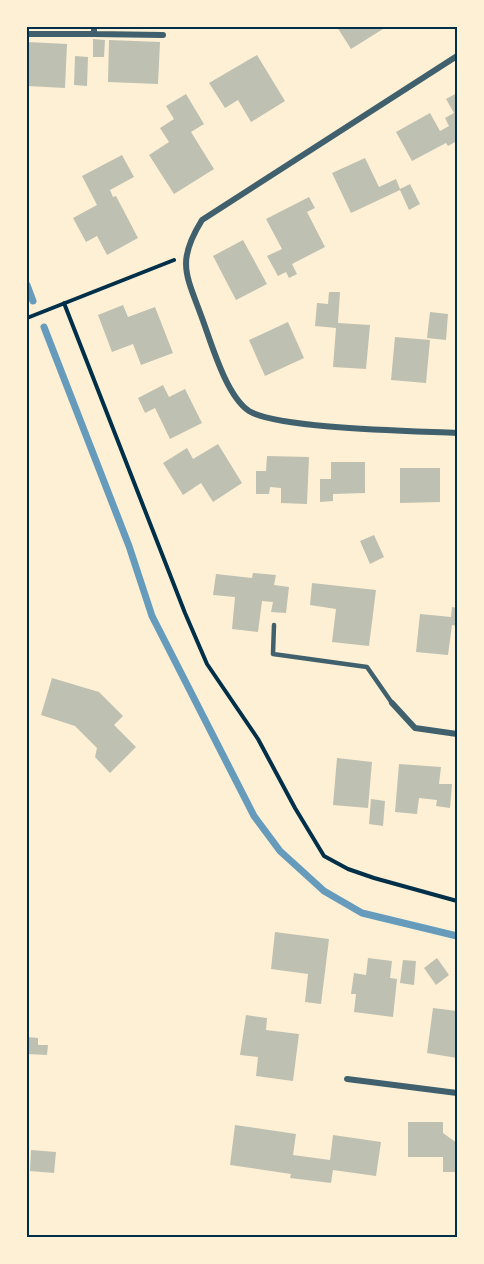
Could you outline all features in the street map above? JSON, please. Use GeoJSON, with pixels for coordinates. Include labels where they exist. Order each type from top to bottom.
{"type":"FeatureCollection","features":[{"type":"Feature","properties":{"kind":"street"},"geometry":{"type":"LineString","coordinates":[[27,34],[94,31],[163,35]]}},
{"type":"Feature","properties":{"kind":"street"},"geometry":{"type":"LineString","coordinates":[[457,56],[202,220],[190,239],[184,265],[218,362],[234,392],[247,410],[267,419],[302,423],[457,433]]}},
{"type":"Feature","properties":{"kind":"street"},"geometry":{"type":"LineString","coordinates":[[392,703],[415,728],[457,734]]}},
{"type":"Feature","properties":{"kind":"street"},"geometry":{"type":"LineString","coordinates":[[347,1079],[457,1093]]}},
{"type":"Feature","properties":{"kind":"lane"},"geometry":{"type":"LineString","coordinates":[[274,625],[273,654],[367,667],[392,703]]}},
{"type":"Feature","properties":{"kind":"path"},"geometry":{"type":"LineString","coordinates":[[27,318],[186,255]]}},
{"type":"Feature","properties":{"kind":"path"},"geometry":{"type":"LineString","coordinates":[[64,303],[207,664],[258,738],[295,808],[324,856],[348,869],[374,878],[457,902]]}},
{"type":"Feature","properties":{"kind":"building"},"geometry":{"type":"Polygon","coordinates":[[[337,27],[382,27],[383,29],[351,49],[337,27]]]}},
{"type":"Feature","properties":{"kind":"building"},"geometry":{"type":"Polygon","coordinates":[[[93,39],[105,40],[104,57],[93,57],[93,39]]]}},
{"type":"Feature","properties":{"kind":"building"},"geometry":{"type":"Polygon","coordinates":[[[109,40],[160,42],[158,84],[108,82],[109,40]]]}},
{"type":"Feature","properties":{"kind":"building"},"geometry":{"type":"Polygon","coordinates":[[[27,42],[67,44],[65,88],[27,86],[27,42]]]}},
{"type":"Feature","properties":{"kind":"building"},"geometry":{"type":"Polygon","coordinates":[[[257,55],[285,101],[251,122],[238,100],[225,108],[209,83],[257,55]]]}},
{"type":"Feature","properties":{"kind":"building"},"geometry":{"type":"Polygon","coordinates":[[[75,56],[88,57],[87,86],[74,85],[75,56]]]}},
{"type":"Feature","properties":{"kind":"building"},"geometry":{"type":"Polygon","coordinates":[[[457,93],[457,141],[448,146],[446,143],[412,161],[396,132],[430,113],[440,131],[449,126],[445,118],[454,113],[446,99],[457,93]]]}},
{"type":"Feature","properties":{"kind":"building"},"geometry":{"type":"Polygon","coordinates":[[[186,94],[204,124],[191,132],[214,169],[174,194],[149,155],[169,142],[160,128],[174,119],[166,106],[186,94]]]}},
{"type":"Feature","properties":{"kind":"building"},"geometry":{"type":"Polygon","coordinates":[[[122,155],[134,177],[110,190],[113,197],[116,196],[138,238],[107,255],[97,236],[86,242],[73,218],[97,205],[82,176],[122,155]]]}},
{"type":"Feature","properties":{"kind":"building"},"geometry":{"type":"Polygon","coordinates":[[[365,158],[379,187],[396,179],[400,189],[410,184],[420,204],[409,210],[400,190],[351,213],[332,173],[365,158]]]}},
{"type":"Feature","properties":{"kind":"building"},"geometry":{"type":"Polygon","coordinates":[[[309,197],[315,208],[307,212],[325,247],[292,264],[297,274],[289,278],[286,272],[278,276],[267,256],[282,249],[266,219],[309,197]]]}},
{"type":"Feature","properties":{"kind":"building"},"geometry":{"type":"Polygon","coordinates":[[[243,240],[267,284],[236,300],[213,256],[243,240]]]}},
{"type":"Feature","properties":{"kind":"building"},"geometry":{"type":"Polygon","coordinates":[[[329,292],[340,292],[338,323],[370,325],[366,369],[333,367],[336,328],[315,326],[317,303],[328,304],[329,292]]]}},
{"type":"Feature","properties":{"kind":"building"},"geometry":{"type":"Polygon","coordinates":[[[123,305],[128,317],[155,307],[173,353],[141,365],[133,344],[112,352],[98,315],[123,305]]]}},
{"type":"Feature","properties":{"kind":"building"},"geometry":{"type":"Polygon","coordinates":[[[430,312],[448,314],[446,340],[427,338],[430,312]]]}},
{"type":"Feature","properties":{"kind":"building"},"geometry":{"type":"Polygon","coordinates":[[[288,322],[304,358],[265,376],[249,340],[288,322]]]}},
{"type":"Feature","properties":{"kind":"building"},"geometry":{"type":"Polygon","coordinates":[[[395,337],[430,340],[426,383],[391,380],[395,337]]]}},
{"type":"Feature","properties":{"kind":"building"},"geometry":{"type":"Polygon","coordinates":[[[163,385],[169,397],[185,389],[202,423],[170,439],[155,408],[145,413],[138,398],[163,385]]]}},
{"type":"Feature","properties":{"kind":"building"},"geometry":{"type":"Polygon","coordinates":[[[218,444],[242,483],[213,502],[201,483],[183,495],[163,463],[187,448],[193,459],[218,444]]]}},
{"type":"Feature","properties":{"kind":"building"},"geometry":{"type":"Polygon","coordinates":[[[267,456],[309,457],[307,504],[281,503],[281,488],[270,487],[269,494],[256,494],[256,471],[266,471],[267,456]]]}},
{"type":"Feature","properties":{"kind":"building"},"geometry":{"type":"Polygon","coordinates":[[[331,462],[365,462],[365,493],[333,494],[333,501],[320,502],[320,479],[331,479],[331,462]]]}},
{"type":"Feature","properties":{"kind":"building"},"geometry":{"type":"Polygon","coordinates":[[[400,468],[440,468],[440,502],[400,503],[400,468]]]}},
{"type":"Feature","properties":{"kind":"building"},"geometry":{"type":"Polygon","coordinates":[[[374,535],[384,557],[370,564],[360,541],[374,535]]]}},
{"type":"Feature","properties":{"kind":"building"},"geometry":{"type":"Polygon","coordinates":[[[253,573],[276,575],[274,585],[289,587],[286,613],[271,612],[273,602],[262,601],[258,632],[232,629],[235,597],[213,595],[216,574],[252,578],[253,573]]]}},
{"type":"Feature","properties":{"kind":"building"},"geometry":{"type":"Polygon","coordinates":[[[312,583],[376,590],[369,646],[332,642],[336,609],[310,605],[312,583]]]}},
{"type":"Feature","properties":{"kind":"building"},"geometry":{"type":"Polygon","coordinates":[[[452,607],[457,608],[457,626],[452,625],[448,655],[416,652],[420,614],[451,617],[452,607]]]}},
{"type":"Feature","properties":{"kind":"building"},"geometry":{"type":"Polygon","coordinates":[[[52,678],[99,692],[123,716],[114,725],[136,747],[110,773],[95,757],[97,748],[75,726],[41,715],[52,678]]]}},
{"type":"Feature","properties":{"kind":"building"},"geometry":{"type":"Polygon","coordinates":[[[337,758],[372,762],[368,808],[333,805],[337,758]]]}},
{"type":"Feature","properties":{"kind":"building"},"geometry":{"type":"Polygon","coordinates":[[[399,764],[441,767],[439,784],[452,784],[450,808],[436,806],[437,800],[419,798],[417,814],[395,812],[399,764]]]}},
{"type":"Feature","properties":{"kind":"building"},"geometry":{"type":"Polygon","coordinates":[[[371,799],[385,801],[383,826],[369,824],[371,799]]]}},
{"type":"Feature","properties":{"kind":"building"},"geometry":{"type":"Polygon","coordinates":[[[275,932],[329,939],[321,1004],[305,1002],[308,974],[271,969],[275,932]]]}},
{"type":"Feature","properties":{"kind":"building"},"geometry":{"type":"Polygon","coordinates":[[[368,958],[392,961],[390,978],[397,979],[393,1017],[354,1012],[356,994],[351,994],[354,973],[366,975],[368,958]]]}},
{"type":"Feature","properties":{"kind":"building"},"geometry":{"type":"Polygon","coordinates":[[[437,958],[449,975],[436,985],[424,968],[437,958]]]}},
{"type":"Feature","properties":{"kind":"building"},"geometry":{"type":"Polygon","coordinates":[[[403,960],[416,961],[414,985],[400,983],[403,960]]]}},
{"type":"Feature","properties":{"kind":"building"},"geometry":{"type":"Polygon","coordinates":[[[433,1008],[457,1011],[457,1058],[427,1053],[433,1008]]]}},
{"type":"Feature","properties":{"kind":"building"},"geometry":{"type":"Polygon","coordinates":[[[246,1015],[267,1018],[266,1030],[299,1034],[293,1081],[256,1076],[258,1057],[240,1055],[246,1015]]]}},
{"type":"Feature","properties":{"kind":"building"},"geometry":{"type":"Polygon","coordinates":[[[27,1037],[38,1038],[38,1045],[48,1045],[47,1055],[27,1054],[27,1037]]]}},
{"type":"Feature","properties":{"kind":"building"},"geometry":{"type":"Polygon","coordinates":[[[408,1122],[443,1122],[443,1133],[457,1143],[457,1172],[443,1172],[443,1157],[408,1157],[408,1122]]]}},
{"type":"Feature","properties":{"kind":"building"},"geometry":{"type":"Polygon","coordinates":[[[235,1125],[296,1134],[293,1155],[330,1160],[333,1135],[381,1142],[376,1176],[333,1170],[331,1183],[290,1178],[291,1174],[230,1165],[235,1125]]]}},
{"type":"Feature","properties":{"kind":"building"},"geometry":{"type":"Polygon","coordinates":[[[31,1150],[56,1152],[54,1173],[30,1171],[31,1150]]]}},
{"type":"Feature","properties":{"kind":"waterway"},"geometry":{"type":"LineString","coordinates":[[27,285],[33,301]]}},
{"type":"Feature","properties":{"kind":"waterway"},"geometry":{"type":"LineString","coordinates":[[44,327],[129,546],[152,616],[254,816],[280,851],[324,891],[362,913],[457,936]]}}]}
